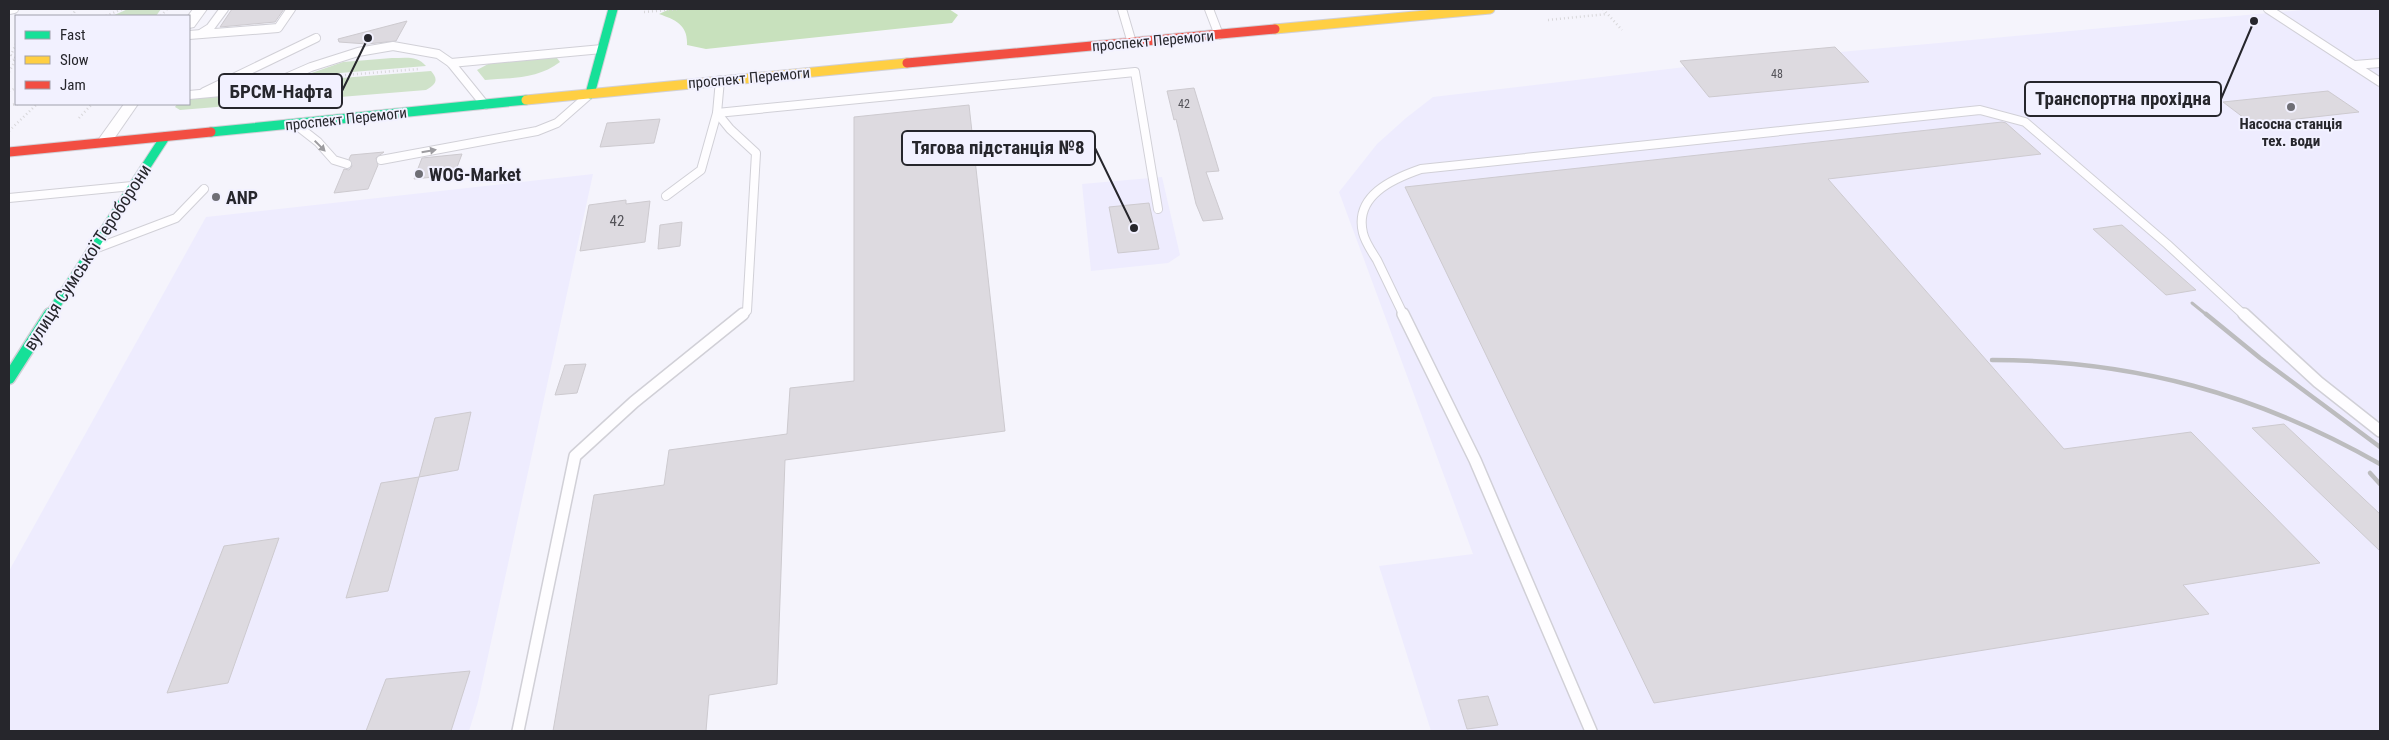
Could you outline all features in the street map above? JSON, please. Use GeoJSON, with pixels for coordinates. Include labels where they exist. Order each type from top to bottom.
{"type":"FeatureCollection","features":[{"type":"Feature","properties":{"kind":"main road"},"geometry":{"type":"LineString","coordinates":[[590,94],[613,9]]}},
{"type":"Feature","properties":{"kind":"main road","name":"проспект Перемоги"},"geometry":{"type":"LineString","coordinates":[[9,152],[720,80],[1490,9]]}},
{"type":"Feature","properties":{"kind":"main road","name":"вулиця Сумської Тероборони"},"geometry":{"type":"LineString","coordinates":[[9,378],[165,137]]}},
{"type":"Feature","properties":{"kind":"street"},"geometry":{"type":"LineString","coordinates":[[190,23],[200,9]]}},
{"type":"Feature","properties":{"kind":"street"},"geometry":{"type":"LineString","coordinates":[[104,143],[130,105]]}},
{"type":"Feature","properties":{"kind":"lane"},"geometry":{"type":"LineString","coordinates":[[9,10],[14,9]]}},
{"type":"Feature","properties":{"kind":"lane"},"geometry":{"type":"LineString","coordinates":[[202,33],[210,28],[224,9]]}},
{"type":"Feature","properties":{"kind":"lane"},"geometry":{"type":"LineString","coordinates":[[190,35],[278,28],[291,9]]}},
{"type":"Feature","properties":{"kind":"lane"},"geometry":{"type":"LineString","coordinates":[[1122,9],[1132,43]]}},
{"type":"Feature","properties":{"kind":"lane"},"geometry":{"type":"LineString","coordinates":[[1209,9],[1219,35]]}},
{"type":"Feature","properties":{"kind":"lane"},"geometry":{"type":"LineString","coordinates":[[2268,9],[2380,82]]}},
{"type":"Feature","properties":{"kind":"lane"},"geometry":{"type":"LineString","coordinates":[[204,93],[215,85],[316,38]]}},
{"type":"Feature","properties":{"kind":"lane"},"geometry":{"type":"LineString","coordinates":[[190,95],[263,88],[311,67],[358,52],[393,46],[438,54],[450,63],[485,105]]}},
{"type":"Feature","properties":{"kind":"lane"},"geometry":{"type":"LineString","coordinates":[[450,63],[602,49]]}},
{"type":"Feature","properties":{"kind":"lane"},"geometry":{"type":"LineString","coordinates":[[2355,65],[2380,62]]}},
{"type":"Feature","properties":{"kind":"lane"},"geometry":{"type":"LineString","coordinates":[[717,113],[1135,72],[1158,209]]}},
{"type":"Feature","properties":{"kind":"lane"},"geometry":{"type":"LineString","coordinates":[[666,196],[701,170],[717,113],[720,80]]}},
{"type":"Feature","properties":{"kind":"lane"},"geometry":{"type":"LineString","coordinates":[[381,160],[537,131],[556,123],[590,94]]}},
{"type":"Feature","properties":{"kind":"lane"},"geometry":{"type":"LineString","coordinates":[[1591,731],[1475,460],[1363,233],[1362,211],[1370,196],[1402,175],[1421,169],[1907,117],[1980,110],[2003,114],[2025,122],[2167,244],[2318,382],[2380,431]]}},
{"type":"Feature","properties":{"kind":"lane"},"geometry":{"type":"LineString","coordinates":[[518,731],[575,456],[634,402],[747,311],[756,153],[730,130],[717,113]]}},
{"type":"Feature","properties":{"kind":"lane"},"geometry":{"type":"LineString","coordinates":[[295,124],[318,142],[334,160],[347,164]]}},
{"type":"Feature","properties":{"kind":"lane"},"geometry":{"type":"LineString","coordinates":[[9,198],[132,186]]}},
{"type":"Feature","properties":{"kind":"lane"},"geometry":{"type":"LineString","coordinates":[[91,250],[176,218],[204,189]]}},
{"type":"Feature","properties":{"kind":"path"},"geometry":{"type":"LineString","coordinates":[[112,14],[117,9]]}},
{"type":"Feature","properties":{"kind":"path"},"geometry":{"type":"LineString","coordinates":[[109,15],[122,9]]}},
{"type":"Feature","properties":{"kind":"path"},"geometry":{"type":"LineString","coordinates":[[644,12],[680,9]]}},
{"type":"Feature","properties":{"kind":"path"},"geometry":{"type":"LineString","coordinates":[[1603,9],[1622,30]]}},
{"type":"Feature","properties":{"kind":"path"},"geometry":{"type":"LineString","coordinates":[[1548,20],[1607,14]]}},
{"type":"Feature","properties":{"kind":"path"},"geometry":{"type":"LineString","coordinates":[[9,72],[15,61]]}},
{"type":"Feature","properties":{"kind":"path"},"geometry":{"type":"LineString","coordinates":[[342,75],[422,69]]}},
{"type":"Feature","properties":{"kind":"path"},"geometry":{"type":"LineString","coordinates":[[9,132],[36,105]]}},
{"type":"Feature","properties":{"kind":"path"},"geometry":{"type":"LineString","coordinates":[[79,118],[91,105]]}},
{"type":"Feature","properties":{"kind":"shaded area"},"geometry":{"type":"Polygon","coordinates":[[[2313,9],[2380,9],[2380,731],[1431,731],[1379,566],[1473,554],[1339,192],[1377,144],[1406,118],[1433,97],[1685,67],[1680,61],[1835,47],[1840,52],[2313,9]]]}},
{"type":"Feature","properties":{"kind":"shaded area"},"geometry":{"type":"Polygon","coordinates":[[[593,174],[478,702],[469,731],[9,731],[9,571],[206,217],[593,174]]]}},
{"type":"Feature","properties":{"kind":"shaded area"},"geometry":{"type":"Polygon","coordinates":[[[1162,177],[1180,255],[1168,263],[1091,271],[1082,184],[1162,177]]]}},
{"type":"Feature","properties":{"kind":"green space"},"geometry":{"type":"Polygon","coordinates":[[[128,9],[161,9],[157,15],[114,15],[128,9]]]}},
{"type":"Feature","properties":{"kind":"green space"},"geometry":{"type":"Polygon","coordinates":[[[670,9],[949,9],[958,15],[952,23],[706,49],[687,45],[687,38],[680,24],[659,14],[670,9]]]}},
{"type":"Feature","properties":{"kind":"green space"},"geometry":{"type":"Polygon","coordinates":[[[392,58],[415,59],[426,66],[303,76],[343,62],[392,58]]]}},
{"type":"Feature","properties":{"kind":"green space"},"geometry":{"type":"Polygon","coordinates":[[[557,58],[560,62],[543,72],[524,77],[485,80],[477,70],[490,63],[557,58]]]}},
{"type":"Feature","properties":{"kind":"green space"},"geometry":{"type":"Polygon","coordinates":[[[431,71],[436,79],[432,86],[426,90],[180,110],[175,107],[176,105],[190,105],[190,99],[268,92],[290,82],[431,71]]]}},
{"type":"Feature","properties":{"kind":"building"},"geometry":{"type":"Polygon","coordinates":[[[232,9],[284,9],[275,22],[220,27],[232,9]]]}},
{"type":"Feature","properties":{"kind":"building"},"geometry":{"type":"Polygon","coordinates":[[[407,21],[396,41],[367,44],[339,42],[338,39],[407,21]]]}},
{"type":"Feature","properties":{"kind":"building"},"geometry":{"type":"Polygon","coordinates":[[[1835,47],[1869,82],[1709,97],[1680,61],[1835,47]]]}},
{"type":"Feature","properties":{"kind":"building"},"geometry":{"type":"Polygon","coordinates":[[[1194,88],[1219,171],[1206,172],[1223,219],[1203,221],[1196,204],[1176,119],[1174,120],[1167,91],[1194,88]]]}},
{"type":"Feature","properties":{"kind":"building","name":"Насосна станція тех. води"},"geometry":{"type":"Polygon","coordinates":[[[2328,91],[2359,112],[2252,124],[2223,102],[2328,91]]]}},
{"type":"Feature","properties":{"kind":"building"},"geometry":{"type":"Polygon","coordinates":[[[969,105],[1005,431],[785,460],[777,684],[709,695],[706,731],[553,731],[594,495],[664,485],[669,450],[787,434],[790,388],[854,381],[854,117],[969,105]]]}},
{"type":"Feature","properties":{"kind":"building"},"geometry":{"type":"Polygon","coordinates":[[[660,119],[654,143],[600,147],[607,123],[660,119]]]}},
{"type":"Feature","properties":{"kind":"building"},"geometry":{"type":"Polygon","coordinates":[[[2006,123],[2041,154],[1828,179],[2064,449],[2191,432],[2320,563],[2183,585],[2209,614],[1654,703],[1405,187],[2006,123]]]}},
{"type":"Feature","properties":{"kind":"building"},"geometry":{"type":"Polygon","coordinates":[[[384,152],[376,158],[378,165],[368,189],[334,193],[344,169],[349,170],[352,166],[349,159],[351,155],[384,152]]]}},
{"type":"Feature","properties":{"kind":"building"},"geometry":{"type":"Polygon","coordinates":[[[462,154],[454,175],[414,179],[422,158],[462,154]]]}},
{"type":"Feature","properties":{"kind":"building"},"geometry":{"type":"Polygon","coordinates":[[[626,200],[626,204],[650,201],[645,242],[580,251],[589,205],[626,200]]]}},
{"type":"Feature","properties":{"kind":"building"},"geometry":{"type":"Polygon","coordinates":[[[1149,203],[1159,249],[1118,253],[1109,207],[1149,203]]]}},
{"type":"Feature","properties":{"kind":"building"},"geometry":{"type":"Polygon","coordinates":[[[682,222],[680,246],[658,249],[660,225],[682,222]]]}},
{"type":"Feature","properties":{"kind":"building"},"geometry":{"type":"Polygon","coordinates":[[[2122,225],[2196,290],[2166,295],[2093,229],[2122,225]]]}},
{"type":"Feature","properties":{"kind":"building"},"geometry":{"type":"Polygon","coordinates":[[[586,364],[577,393],[555,395],[565,365],[586,364]]]}},
{"type":"Feature","properties":{"kind":"building"},"geometry":{"type":"Polygon","coordinates":[[[471,412],[458,470],[419,477],[435,418],[471,412]]]}},
{"type":"Feature","properties":{"kind":"building"},"geometry":{"type":"Polygon","coordinates":[[[2284,424],[2380,514],[2380,551],[2252,428],[2284,424]]]}},
{"type":"Feature","properties":{"kind":"building"},"geometry":{"type":"Polygon","coordinates":[[[419,477],[388,591],[346,598],[381,483],[419,477]]]}},
{"type":"Feature","properties":{"kind":"building"},"geometry":{"type":"Polygon","coordinates":[[[279,538],[228,683],[167,693],[224,546],[279,538]]]}},
{"type":"Feature","properties":{"kind":"building"},"geometry":{"type":"Polygon","coordinates":[[[470,671],[451,731],[366,731],[386,679],[470,671]]]}},
{"type":"Feature","properties":{"kind":"building"},"geometry":{"type":"Polygon","coordinates":[[[1488,696],[1498,725],[1467,729],[1458,700],[1488,696]]]}},
{"type":"Feature","properties":{"kind":"railway"},"geometry":{"type":"LineString","coordinates":[[2192,303],[2208,316]]}},
{"type":"Feature","properties":{"kind":"railway"},"geometry":{"type":"LineString","coordinates":[[2206,314],[2260,358],[2380,447]]}},
{"type":"Feature","properties":{"kind":"railway"},"geometry":{"type":"LineString","coordinates":[[1992,360],[2095,366],[2145,374],[2193,386],[2241,400],[2287,418],[2334,439],[2380,464]]}},
{"type":"Feature","properties":{"kind":"railway"},"geometry":{"type":"LineString","coordinates":[[2370,473],[2380,484]]}},
{"type":"Feature","properties":{"kind":"traffic: fast"},"geometry":{"type":"LineString","coordinates":[[590,94],[613,9]]}},
{"type":"Feature","properties":{"kind":"traffic: fast"},"geometry":{"type":"LineString","coordinates":[[211,132],[526,100]]}},
{"type":"Feature","properties":{"kind":"traffic: fast"},"geometry":{"type":"LineString","coordinates":[[9,378],[165,137]]}},
{"type":"Feature","properties":{"kind":"traffic: slow"},"geometry":{"type":"LineString","coordinates":[[1275,29],[1490,9]]}},
{"type":"Feature","properties":{"kind":"traffic: slow"},"geometry":{"type":"LineString","coordinates":[[526,100],[907,63]]}},
{"type":"Feature","properties":{"kind":"traffic: jam"},"geometry":{"type":"LineString","coordinates":[[907,63],[1275,29]]}},
{"type":"Feature","properties":{"kind":"traffic: jam"},"geometry":{"type":"LineString","coordinates":[[9,152],[211,132]]}},
{"type":"Feature","properties":{"kind":"place","name":"Транспортна прохідна"},"geometry":{"type":"Point","coordinates":[2254,21]}},
{"type":"Feature","properties":{"kind":"place","name":"БРСМ-Нафта"},"geometry":{"type":"Point","coordinates":[368,38]}},
{"type":"Feature","properties":{"kind":"place","name":"Насосна станція тех. води"},"geometry":{"type":"Point","coordinates":[2291,107]}},
{"type":"Feature","properties":{"kind":"place","name":"WOG-Market"},"geometry":{"type":"Point","coordinates":[419,174]}},
{"type":"Feature","properties":{"kind":"place","name":"ANP"},"geometry":{"type":"Point","coordinates":[216,197]}},
{"type":"Feature","properties":{"kind":"place","name":"Тягова підстанція №8"},"geometry":{"type":"Point","coordinates":[1134,228]}}]}
